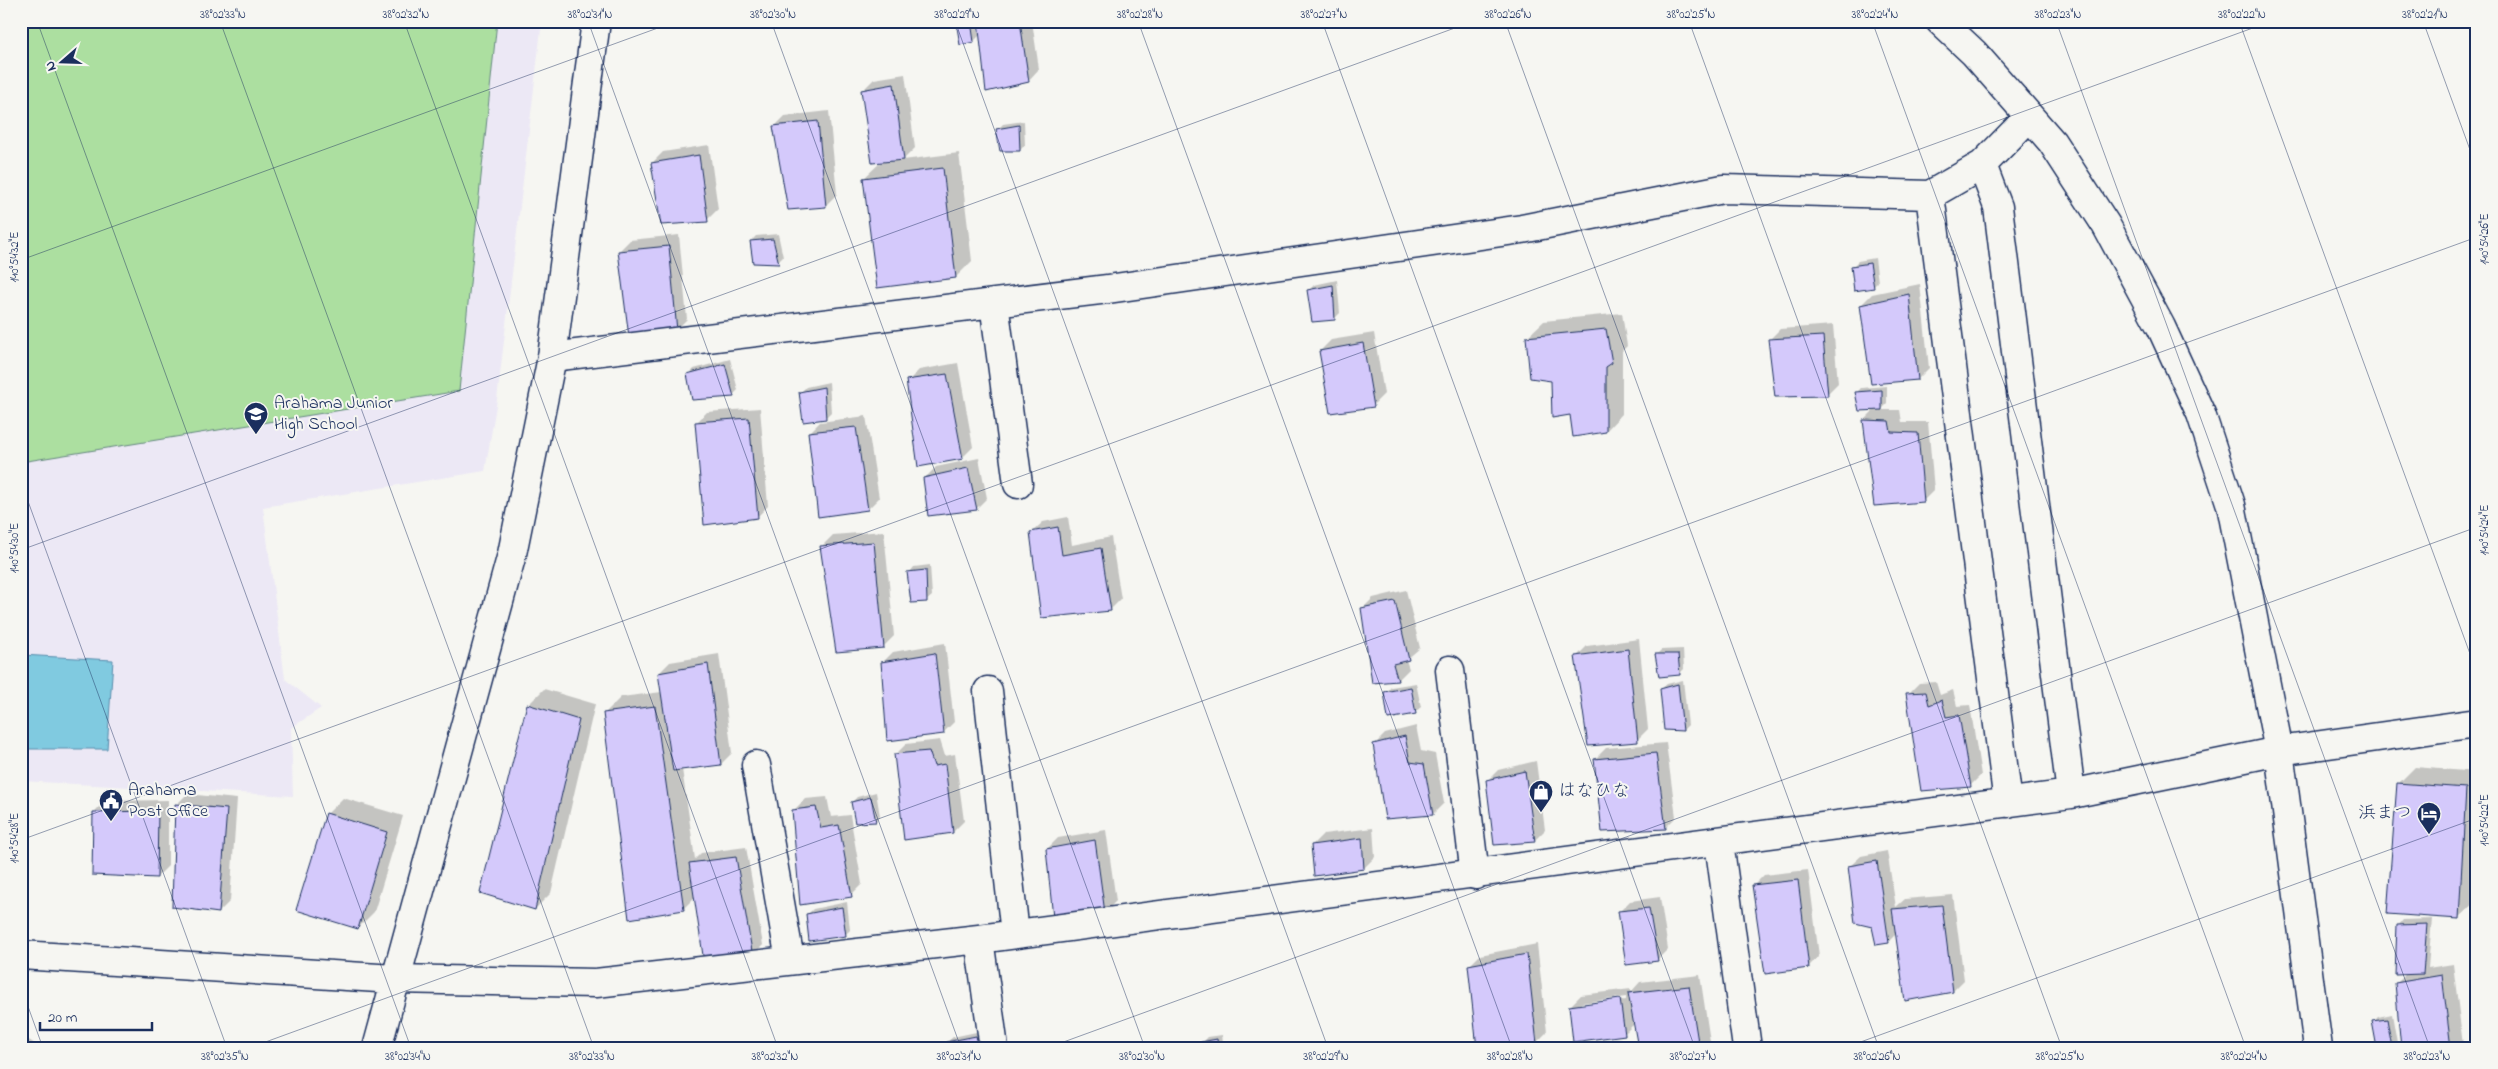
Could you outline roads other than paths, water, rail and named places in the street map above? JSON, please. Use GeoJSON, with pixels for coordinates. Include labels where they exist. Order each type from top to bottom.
{"type":"FeatureCollection","features":[{"type":"Feature","properties":{"kind":"street"},"geometry":{"type":"LineString","coordinates":[[377,1048],[394,979],[512,554],[552,356],[596,21]]}},
{"type":"Feature","properties":{"kind":"street"},"geometry":{"type":"LineString","coordinates":[[1940,21],[1974,53],[2052,142],[2106,225],[2162,327],[2201,414],[2231,505],[2279,750],[2318,1048]]}},
{"type":"Feature","properties":{"kind":"street"},"geometry":{"type":"LineString","coordinates":[[552,356],[1118,288],[1522,229],[1723,189],[1930,195],[1982,165],[2030,117]]}},
{"type":"Feature","properties":{"kind":"street"},"geometry":{"type":"LineString","coordinates":[[1982,165],[1998,208],[2071,794]]}},
{"type":"Feature","properties":{"kind":"street"},"geometry":{"type":"LineString","coordinates":[[1930,195],[2008,803]]}},
{"type":"Feature","properties":{"kind":"street"},"geometry":{"type":"LineString","coordinates":[[994,303],[1018,484]]}},
{"type":"Feature","properties":{"kind":"street"},"geometry":{"type":"LineString","coordinates":[[1450,670],[1475,875]]}},
{"type":"Feature","properties":{"kind":"street"},"geometry":{"type":"LineString","coordinates":[[988,691],[1015,934]]}},
{"type":"Feature","properties":{"kind":"street"},"geometry":{"type":"LineString","coordinates":[[21,956],[394,979],[596,983],[979,939],[1475,875],[2008,803],[2071,794],[2279,750],[2477,723]]}},
{"type":"Feature","properties":{"kind":"street"},"geometry":{"type":"LineString","coordinates":[[756,765],[790,960]]}},
{"type":"Feature","properties":{"kind":"street"},"geometry":{"type":"LineString","coordinates":[[1719,842],[1747,1048]]}},
{"type":"Feature","properties":{"kind":"street"},"geometry":{"type":"LineString","coordinates":[[979,939],[994,1048]]}},
{"type":"Feature","properties":{"kind":"water"},"geometry":{"type":"Polygon","coordinates":[[[21,655],[113,660],[107,749],[21,749],[21,655]]]}},
{"type":"Feature","properties":{"kind":"place","name":"Arahama Junior High School"},"geometry":{"type":"Point","coordinates":[256,435]}},
{"type":"Feature","properties":{"kind":"place","name":"はなひな"},"geometry":{"type":"Point","coordinates":[1541,813]}},
{"type":"Feature","properties":{"kind":"place","name":"Arahama Post Office"},"geometry":{"type":"Point","coordinates":[111,822]}},
{"type":"Feature","properties":{"kind":"place","name":"浜まつ"},"geometry":{"type":"Point","coordinates":[2429,835]}}]}
